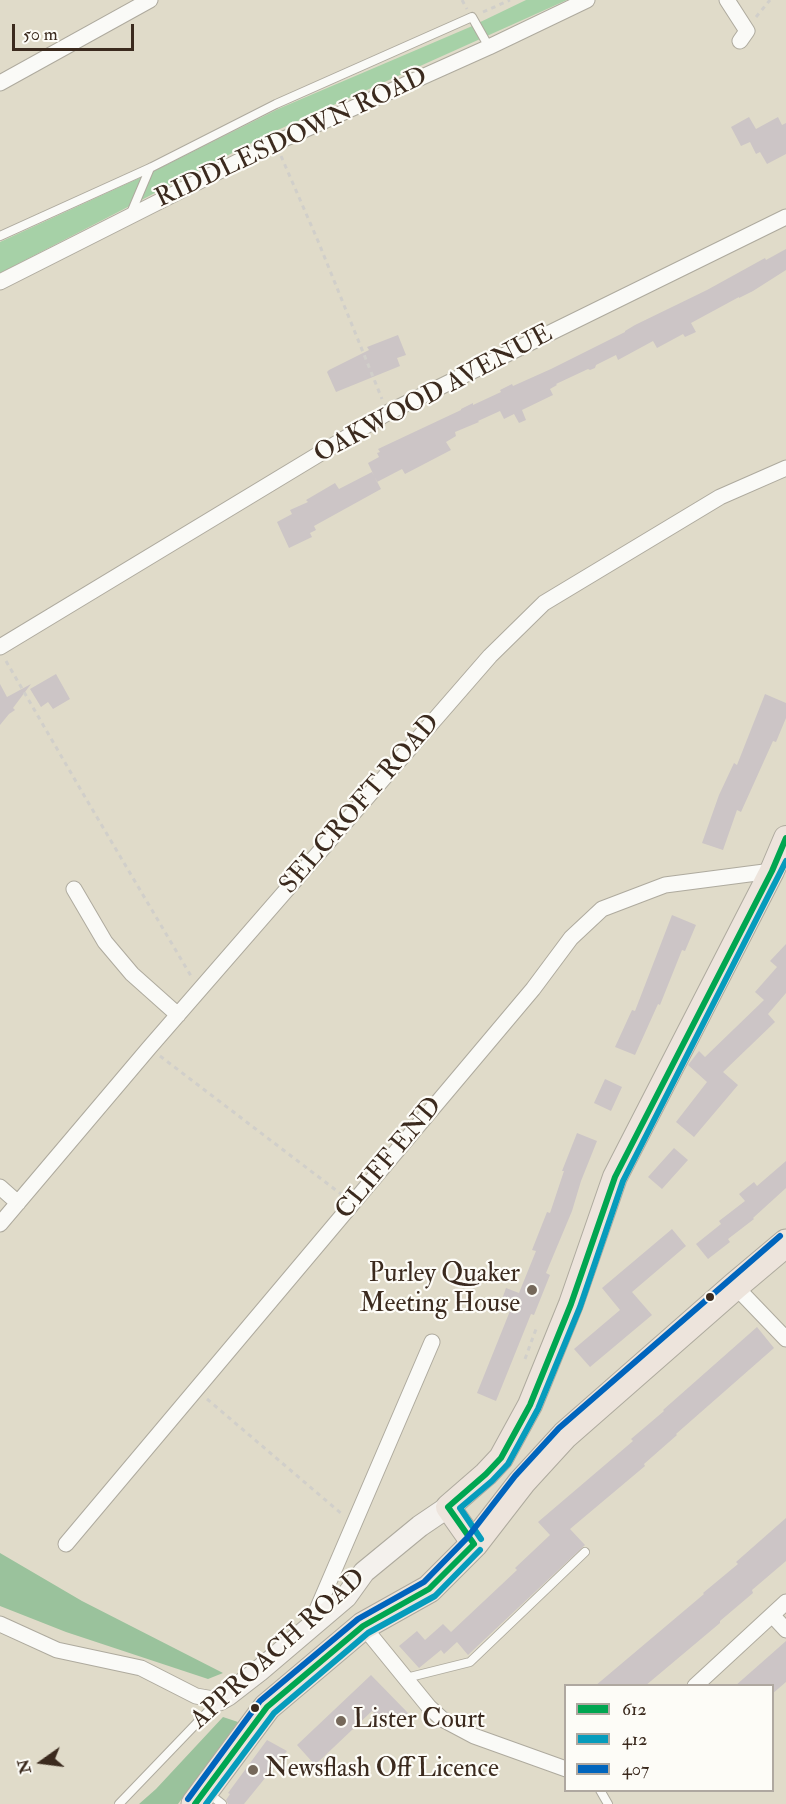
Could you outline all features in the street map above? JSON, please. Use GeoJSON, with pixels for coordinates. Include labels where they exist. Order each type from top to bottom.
{"type":"FeatureCollection","features":[{"type":"Feature","properties":{"kind":"highway"},"geometry":{"type":"LineString","coordinates":[[207,1799],[267,1707],[363,1626],[429,1589],[474,1544],[522,1482],[565,1435],[786,1243]]}},
{"type":"Feature","properties":{"kind":"main road"},"geometry":{"type":"LineString","coordinates":[[474,1544],[448,1507],[501,1458],[530,1405],[571,1304],[615,1177],[772,871],[786,838]]}},
{"type":"Feature","properties":{"kind":"street"},"geometry":{"type":"LineString","coordinates":[[0,82],[150,0]]}},
{"type":"Feature","properties":{"kind":"street","name":"RIDDLESDOWN ROAD"},"geometry":{"type":"LineString","coordinates":[[0,282],[275,143],[489,47],[587,0]]}},
{"type":"Feature","properties":{"kind":"street"},"geometry":{"type":"LineString","coordinates":[[727,0],[747,30]]}},
{"type":"Feature","properties":{"kind":"street","name":"OAKWOOD AVENUE"},"geometry":{"type":"LineString","coordinates":[[3,653],[387,413],[786,217]]}},
{"type":"Feature","properties":{"kind":"street","name":"SELCROFT ROAD"},"geometry":{"type":"LineString","coordinates":[[0,1224],[149,1048],[490,656],[544,603],[720,497],[786,468]]}},
{"type":"Feature","properties":{"kind":"street","name":"CLIFF END"},"geometry":{"type":"LineString","coordinates":[[66,1544],[534,989],[572,938],[602,909],[666,885],[772,871]]}},
{"type":"Feature","properties":{"kind":"street"},"geometry":{"type":"LineString","coordinates":[[74,889],[105,942],[132,975],[178,1015]]}},
{"type":"Feature","properties":{"kind":"street"},"geometry":{"type":"LineString","coordinates":[[0,1187],[18,1203]]}},
{"type":"Feature","properties":{"kind":"street"},"geometry":{"type":"LineString","coordinates":[[735,1286],[786,1339]]}},
{"type":"Feature","properties":{"kind":"street"},"geometry":{"type":"LineString","coordinates":[[308,1629],[432,1342]]}},
{"type":"Feature","properties":{"kind":"street","name":"APPROACH ROAD"},"geometry":{"type":"LineString","coordinates":[[219,1700],[346,1597],[364,1572],[420,1526],[448,1507]]}},
{"type":"Feature","properties":{"kind":"street"},"geometry":{"type":"LineString","coordinates":[[697,1684],[786,1602]]}},
{"type":"Feature","properties":{"kind":"street"},"geometry":{"type":"LineString","coordinates":[[772,1615],[786,1630]]}},
{"type":"Feature","properties":{"kind":"street"},"geometry":{"type":"LineString","coordinates":[[0,1624],[57,1650],[141,1668],[196,1696],[219,1700]]}},
{"type":"Feature","properties":{"kind":"street"},"geometry":{"type":"LineString","coordinates":[[363,1626],[429,1707],[442,1719],[474,1736],[564,1768]]}},
{"type":"Feature","properties":{"kind":"lane"},"geometry":{"type":"LineString","coordinates":[[0,236],[150,168],[276,104],[472,17],[489,47]]}},
{"type":"Feature","properties":{"kind":"lane"},"geometry":{"type":"LineString","coordinates":[[129,216],[150,168]]}},
{"type":"Feature","properties":{"kind":"lane"},"geometry":{"type":"LineString","coordinates":[[406,1678],[470,1662],[585,1552]]}},
{"type":"Feature","properties":{"kind":"lane","name":"APPROACH ROAD"},"geometry":{"type":"LineString","coordinates":[[119,1804],[219,1700]]}},
{"type":"Feature","properties":{"kind":"path"},"geometry":{"type":"LineString","coordinates":[[472,17],[510,0]]}},
{"type":"Feature","properties":{"kind":"path"},"geometry":{"type":"LineString","coordinates":[[747,30],[770,0]]}},
{"type":"Feature","properties":{"kind":"path"},"geometry":{"type":"LineString","coordinates":[[275,143],[318,241],[387,413]]}},
{"type":"Feature","properties":{"kind":"path"},"geometry":{"type":"LineString","coordinates":[[3,653],[85,797],[200,990]]}},
{"type":"Feature","properties":{"kind":"path"},"geometry":{"type":"LineString","coordinates":[[149,1048],[331,1187]]}},
{"type":"Feature","properties":{"kind":"path"},"geometry":{"type":"LineString","coordinates":[[196,1390],[354,1524]]}},
{"type":"Feature","properties":{"kind":"green space"},"geometry":{"type":"Polygon","coordinates":[[[526,0],[567,0],[271,133],[0,273],[0,242],[146,175],[278,109],[470,27],[526,0]]]}},
{"type":"Feature","properties":{"kind":"green space"},"geometry":{"type":"Polygon","coordinates":[[[0,1553],[82,1601],[223,1673],[208,1679],[66,1632],[0,1606],[0,1553]]]}},
{"type":"Feature","properties":{"kind":"green space"},"geometry":{"type":"Polygon","coordinates":[[[223,1717],[238,1722],[178,1804],[139,1804],[156,1789],[223,1717]]]}},
{"type":"Feature","properties":{"kind":"building"},"geometry":{"type":"Polygon","coordinates":[[[749,117],[756,129],[778,117],[782,125],[786,123],[786,154],[767,164],[760,152],[756,154],[750,142],[741,146],[731,127],[749,117]]]}},
{"type":"Feature","properties":{"kind":"building"},"geometry":{"type":"Polygon","coordinates":[[[786,249],[786,270],[753,291],[691,323],[696,332],[685,337],[683,334],[657,348],[653,341],[618,360],[616,355],[596,365],[595,368],[556,384],[550,389],[553,395],[522,410],[526,420],[519,423],[514,414],[504,419],[500,411],[455,432],[456,436],[446,442],[451,450],[405,474],[402,469],[377,482],[368,463],[379,457],[378,449],[501,392],[500,390],[512,384],[513,386],[551,369],[786,249]]]}},
{"type":"Feature","properties":{"kind":"building"},"geometry":{"type":"Polygon","coordinates":[[[398,335],[406,355],[397,358],[400,366],[336,392],[327,372],[329,370],[369,350],[367,347],[398,335]]]}},
{"type":"Feature","properties":{"kind":"building"},"geometry":{"type":"Polygon","coordinates":[[[372,472],[381,489],[314,526],[316,530],[310,533],[312,537],[289,548],[277,522],[292,514],[290,510],[308,502],[306,500],[335,483],[339,489],[372,472]]]}},
{"type":"Feature","properties":{"kind":"building"},"geometry":{"type":"Polygon","coordinates":[[[56,674],[70,699],[53,709],[48,702],[41,707],[30,689],[56,674]]]}},
{"type":"Feature","properties":{"kind":"building"},"geometry":{"type":"Polygon","coordinates":[[[0,684],[7,697],[31,684],[13,708],[15,710],[0,725],[0,684]]]}},
{"type":"Feature","properties":{"kind":"building"},"geometry":{"type":"Polygon","coordinates":[[[765,694],[786,703],[786,718],[776,742],[773,741],[741,812],[737,810],[723,850],[702,843],[719,795],[734,763],[737,765],[765,694]]]}},
{"type":"Feature","properties":{"kind":"building"},"geometry":{"type":"Polygon","coordinates":[[[672,915],[696,925],[685,951],[682,950],[660,1005],[658,1004],[635,1055],[615,1047],[632,1010],[635,1011],[672,915]]]}},
{"type":"Feature","properties":{"kind":"building"},"geometry":{"type":"Polygon","coordinates":[[[786,944],[786,993],[768,1014],[775,1022],[723,1072],[738,1085],[694,1137],[676,1122],[707,1082],[688,1065],[699,1051],[705,1057],[764,1000],[755,992],[777,967],[770,961],[786,944]]]}},
{"type":"Feature","properties":{"kind":"building"},"geometry":{"type":"Polygon","coordinates":[[[605,1079],[622,1087],[611,1111],[594,1103],[605,1079]]]}},
{"type":"Feature","properties":{"kind":"building"},"geometry":{"type":"Polygon","coordinates":[[[577,1133],[597,1141],[572,1211],[546,1273],[550,1275],[534,1315],[531,1314],[496,1401],[477,1393],[512,1306],[501,1302],[506,1288],[519,1293],[536,1251],[532,1250],[547,1212],[550,1213],[564,1171],[562,1171],[577,1133]]]}},
{"type":"Feature","properties":{"kind":"building"},"geometry":{"type":"Polygon","coordinates":[[[674,1148],[688,1160],[662,1189],[648,1177],[674,1148]]]}},
{"type":"Feature","properties":{"kind":"building"},"geometry":{"type":"Polygon","coordinates":[[[786,1161],[786,1188],[754,1219],[728,1239],[730,1242],[708,1259],[696,1244],[721,1224],[719,1221],[745,1201],[739,1194],[754,1182],[757,1186],[786,1161]]]}},
{"type":"Feature","properties":{"kind":"building"},"geometry":{"type":"Polygon","coordinates":[[[672,1229],[686,1246],[632,1292],[652,1315],[590,1367],[574,1349],[620,1310],[602,1288],[672,1229]]]}},
{"type":"Feature","properties":{"kind":"building"},"geometry":{"type":"Polygon","coordinates":[[[757,1327],[774,1348],[676,1434],[644,1464],[645,1466],[570,1529],[585,1545],[468,1655],[457,1642],[444,1654],[441,1650],[419,1668],[399,1646],[417,1631],[425,1640],[443,1624],[451,1632],[517,1570],[515,1568],[550,1535],[538,1522],[633,1441],[631,1439],[757,1327]]]}},
{"type":"Feature","properties":{"kind":"building"},"geometry":{"type":"Polygon","coordinates":[[[786,1518],[786,1561],[752,1590],[753,1593],[720,1623],[647,1684],[597,1684],[704,1594],[738,1564],[736,1562],[786,1518]]]}},
{"type":"Feature","properties":{"kind":"building"},"geometry":{"type":"Polygon","coordinates":[[[786,1641],[786,1682],[774,1692],[774,1684],[737,1684],[786,1641]]]}},
{"type":"Feature","properties":{"kind":"building","name":"Lister Court"},"geometry":{"type":"Polygon","coordinates":[[[371,1675],[408,1713],[390,1730],[372,1711],[315,1765],[297,1745],[371,1675]]]}},
{"type":"Feature","properties":{"kind":"building"},"geometry":{"type":"Polygon","coordinates":[[[267,1740],[287,1751],[244,1804],[228,1804],[226,1800],[230,1794],[228,1793],[267,1740]]]}},
{"type":"Feature","properties":{"kind":"transit line","name":"612"},"geometry":{"type":"LineString","coordinates":[[474,1544],[448,1507],[501,1458],[530,1405],[571,1304],[615,1177],[772,871],[786,838]]}},
{"type":"Feature","properties":{"kind":"transit line","name":"412"},"geometry":{"type":"LineString","coordinates":[[481,1539],[460,1508],[508,1464],[538,1409],[580,1307],[623,1181],[786,861]]}},
{"type":"Feature","properties":{"kind":"transit line","name":"407"},"geometry":{"type":"LineString","coordinates":[[188,1799],[260,1701],[358,1619],[424,1582],[467,1538],[515,1476],[559,1428],[780,1236]]}},
{"type":"Feature","properties":{"kind":"transit line","name":"612"},"geometry":{"type":"LineString","coordinates":[[195,1804],[267,1707],[363,1626],[429,1589],[474,1544]]}},
{"type":"Feature","properties":{"kind":"transit line","name":"412"},"geometry":{"type":"LineString","coordinates":[[206,1804],[274,1713],[368,1633],[435,1596],[480,1550]]}},
{"type":"Feature","properties":{"kind":"place","name":"Purley Quaker Meeting House"},"geometry":{"type":"Point","coordinates":[532,1290]}},
{"type":"Feature","properties":{"kind":"place","name":"Lister Court"},"geometry":{"type":"Point","coordinates":[341,1721]}},
{"type":"Feature","properties":{"kind":"place","name":"Newsflash Off Licence"},"geometry":{"type":"Point","coordinates":[253,1770]}}]}
